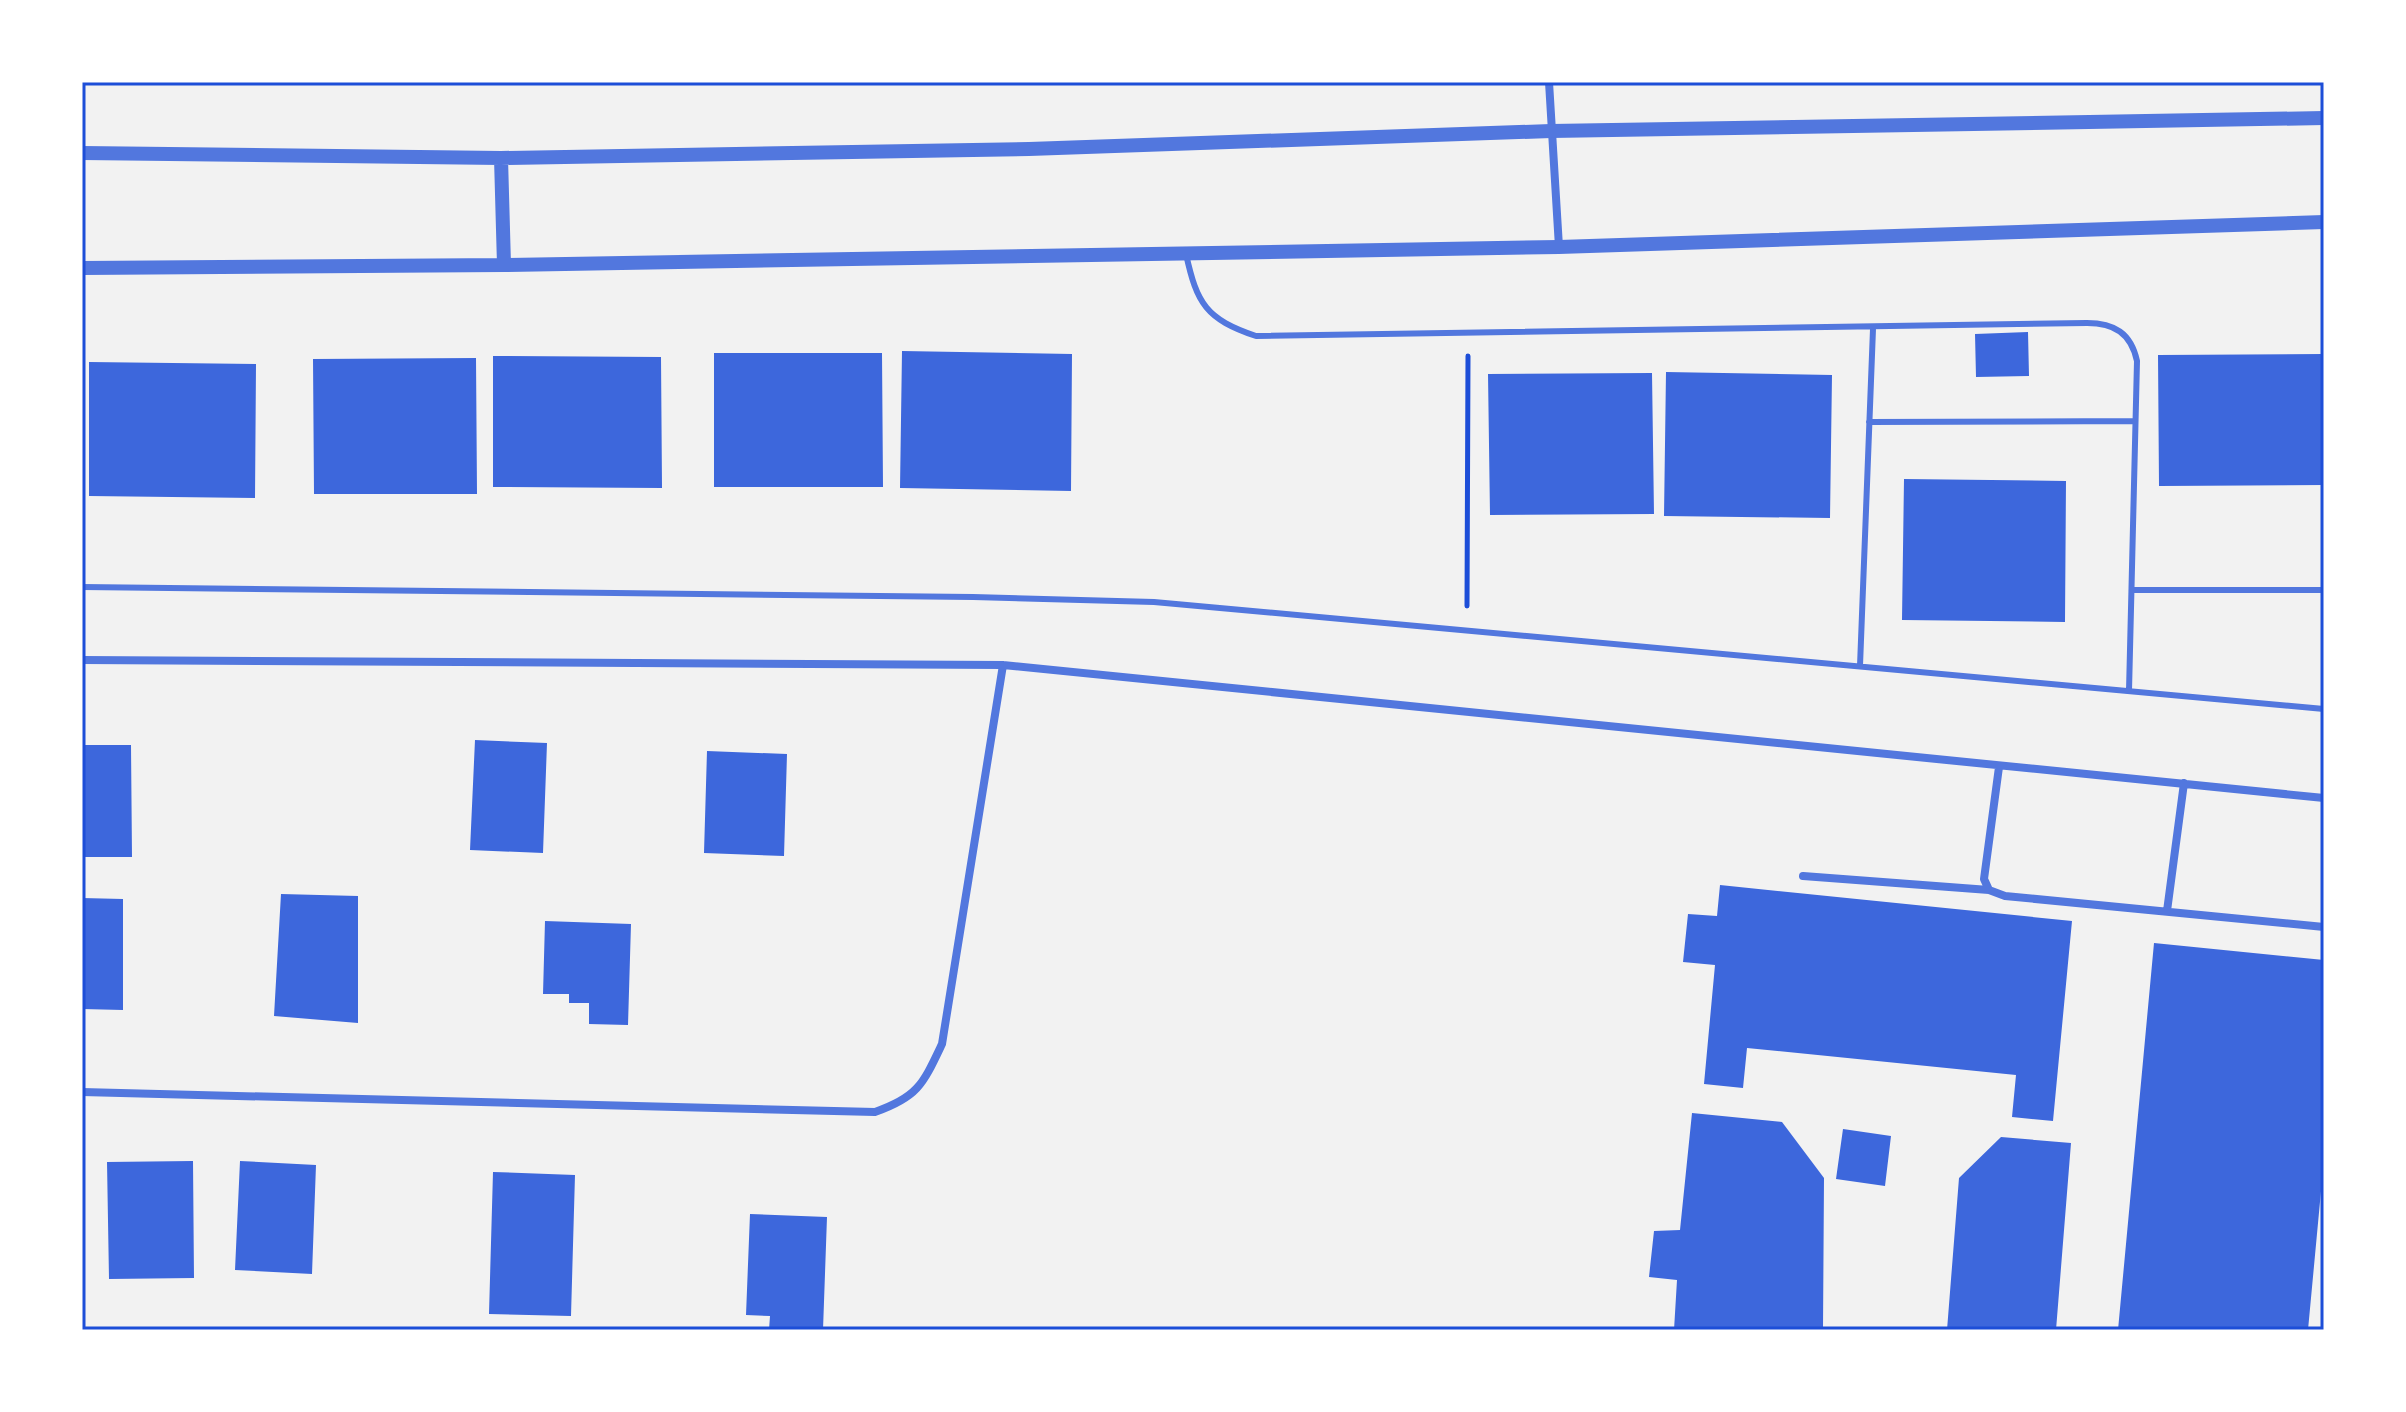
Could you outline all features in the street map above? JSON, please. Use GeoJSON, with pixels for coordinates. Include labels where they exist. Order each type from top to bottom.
{"type":"FeatureCollection","features":[{"type":"Feature","properties":{"kind":"street"},"geometry":{"type":"LineString","coordinates":[[1549,82],[1559,247]]}},
{"type":"Feature","properties":{"kind":"street"},"geometry":{"type":"LineString","coordinates":[[82,153],[501,158],[1029,149],[1551,131],[2324,118]]}},
{"type":"Feature","properties":{"kind":"street"},"geometry":{"type":"LineString","coordinates":[[501,158],[504,265]]}},
{"type":"Feature","properties":{"kind":"street"},"geometry":{"type":"LineString","coordinates":[[82,268],[504,265],[1559,247],[2324,222]]}},
{"type":"Feature","properties":{"kind":"street"},"geometry":{"type":"LineString","coordinates":[[82,660],[1003,665],[2324,798]]}},
{"type":"Feature","properties":{"kind":"street"},"geometry":{"type":"LineString","coordinates":[[82,1092],[875,1112],[904,1102],[926,1077],[942,1044],[1003,665]]}},
{"type":"Feature","properties":{"kind":"street"},"geometry":{"type":"LineString","coordinates":[[1989,890],[1984,879],[1999,767]]}},
{"type":"Feature","properties":{"kind":"street"},"geometry":{"type":"LineString","coordinates":[[2167,911],[2184,783]]}},
{"type":"Feature","properties":{"kind":"street"},"geometry":{"type":"LineString","coordinates":[[1803,876],[1989,890],[2005,896],[2324,927]]}},
{"type":"Feature","properties":{"kind":"lane"},"geometry":{"type":"LineString","coordinates":[[1186,254],[1194,290],[1203,304],[1217,319],[1256,336],[1873,329],[2087,323],[2114,327],[2125,334],[2134,346],[2137,361],[2129,691]]}},
{"type":"Feature","properties":{"kind":"lane"},"geometry":{"type":"LineString","coordinates":[[1860,666],[1873,329]]}},
{"type":"Feature","properties":{"kind":"lane"},"geometry":{"type":"LineString","coordinates":[[1869,422],[2135,421]]}},
{"type":"Feature","properties":{"kind":"lane"},"geometry":{"type":"LineString","coordinates":[[82,587],[1064,598],[1230,607],[2324,709]]}},
{"type":"Feature","properties":{"kind":"lane"},"geometry":{"type":"LineString","coordinates":[[2132,590],[2324,590]]}},
{"type":"Feature","properties":{"kind":"path"},"geometry":{"type":"LineString","coordinates":[[1467,630],[1468,335]]}},
{"type":"Feature","properties":{"kind":"building"},"geometry":{"type":"Polygon","coordinates":[[[2028,332],[2029,376],[1976,377],[1975,334],[2028,332]]]}},
{"type":"Feature","properties":{"kind":"building"},"geometry":{"type":"Polygon","coordinates":[[[902,351],[1072,354],[1071,491],[900,488],[902,351]]]}},
{"type":"Feature","properties":{"kind":"building"},"geometry":{"type":"Polygon","coordinates":[[[714,353],[882,353],[883,487],[714,487],[714,353]]]}},
{"type":"Feature","properties":{"kind":"building"},"geometry":{"type":"Polygon","coordinates":[[[2324,354],[2324,485],[2159,486],[2158,355],[2324,354]]]}},
{"type":"Feature","properties":{"kind":"building"},"geometry":{"type":"Polygon","coordinates":[[[493,356],[661,357],[662,488],[493,487],[493,356]]]}},
{"type":"Feature","properties":{"kind":"building"},"geometry":{"type":"Polygon","coordinates":[[[476,358],[477,494],[314,494],[313,359],[476,358]]]}},
{"type":"Feature","properties":{"kind":"building"},"geometry":{"type":"Polygon","coordinates":[[[89,362],[256,364],[255,498],[89,496],[89,362]]]}},
{"type":"Feature","properties":{"kind":"building"},"geometry":{"type":"Polygon","coordinates":[[[1666,372],[1832,375],[1830,518],[1664,516],[1666,372]]]}},
{"type":"Feature","properties":{"kind":"building"},"geometry":{"type":"Polygon","coordinates":[[[1652,373],[1654,514],[1490,515],[1488,374],[1652,373]]]}},
{"type":"Feature","properties":{"kind":"building"},"geometry":{"type":"Polygon","coordinates":[[[1904,479],[2066,481],[2065,622],[1902,620],[1904,479]]]}},
{"type":"Feature","properties":{"kind":"building"},"geometry":{"type":"Polygon","coordinates":[[[475,740],[547,743],[543,853],[470,850],[475,740]]]}},
{"type":"Feature","properties":{"kind":"building"},"geometry":{"type":"Polygon","coordinates":[[[82,745],[131,745],[132,857],[82,857],[82,745]]]}},
{"type":"Feature","properties":{"kind":"building"},"geometry":{"type":"Polygon","coordinates":[[[707,751],[787,754],[784,856],[704,853],[707,751]]]}},
{"type":"Feature","properties":{"kind":"building"},"geometry":{"type":"Polygon","coordinates":[[[1720,885],[2072,921],[2053,1121],[2012,1117],[2016,1075],[1747,1048],[1743,1088],[1704,1084],[1715,965],[1683,962],[1688,914],[1717,916],[1720,885]]]}},
{"type":"Feature","properties":{"kind":"building"},"geometry":{"type":"Polygon","coordinates":[[[281,894],[358,896],[358,1023],[274,1016],[281,894]]]}},
{"type":"Feature","properties":{"kind":"building"},"geometry":{"type":"Polygon","coordinates":[[[82,898],[123,899],[123,1010],[82,1009],[82,898]]]}},
{"type":"Feature","properties":{"kind":"building"},"geometry":{"type":"Polygon","coordinates":[[[545,921],[631,924],[628,1025],[589,1024],[589,1003],[569,1003],[569,994],[543,994],[545,921]]]}},
{"type":"Feature","properties":{"kind":"building"},"geometry":{"type":"Polygon","coordinates":[[[2154,943],[2324,960],[2324,1159],[2308,1330],[2118,1330],[2154,943]]]}},
{"type":"Feature","properties":{"kind":"building"},"geometry":{"type":"Polygon","coordinates":[[[1692,1113],[1782,1122],[1824,1178],[1823,1330],[1674,1330],[1677,1280],[1649,1277],[1654,1231],[1680,1230],[1692,1113]]]}},
{"type":"Feature","properties":{"kind":"building"},"geometry":{"type":"Polygon","coordinates":[[[1843,1129],[1891,1136],[1885,1186],[1836,1179],[1843,1129]]]}},
{"type":"Feature","properties":{"kind":"building"},"geometry":{"type":"Polygon","coordinates":[[[2001,1137],[2071,1143],[2056,1330],[1947,1330],[1959,1178],[2001,1137]]]}},
{"type":"Feature","properties":{"kind":"building"},"geometry":{"type":"Polygon","coordinates":[[[193,1161],[194,1278],[109,1279],[107,1162],[193,1161]]]}},
{"type":"Feature","properties":{"kind":"building"},"geometry":{"type":"Polygon","coordinates":[[[240,1161],[316,1165],[312,1274],[235,1270],[240,1161]]]}},
{"type":"Feature","properties":{"kind":"building"},"geometry":{"type":"Polygon","coordinates":[[[493,1172],[575,1175],[571,1316],[489,1314],[493,1172]]]}},
{"type":"Feature","properties":{"kind":"building"},"geometry":{"type":"Polygon","coordinates":[[[750,1214],[827,1217],[823,1330],[769,1330],[770,1316],[746,1315],[750,1214]]]}}]}
